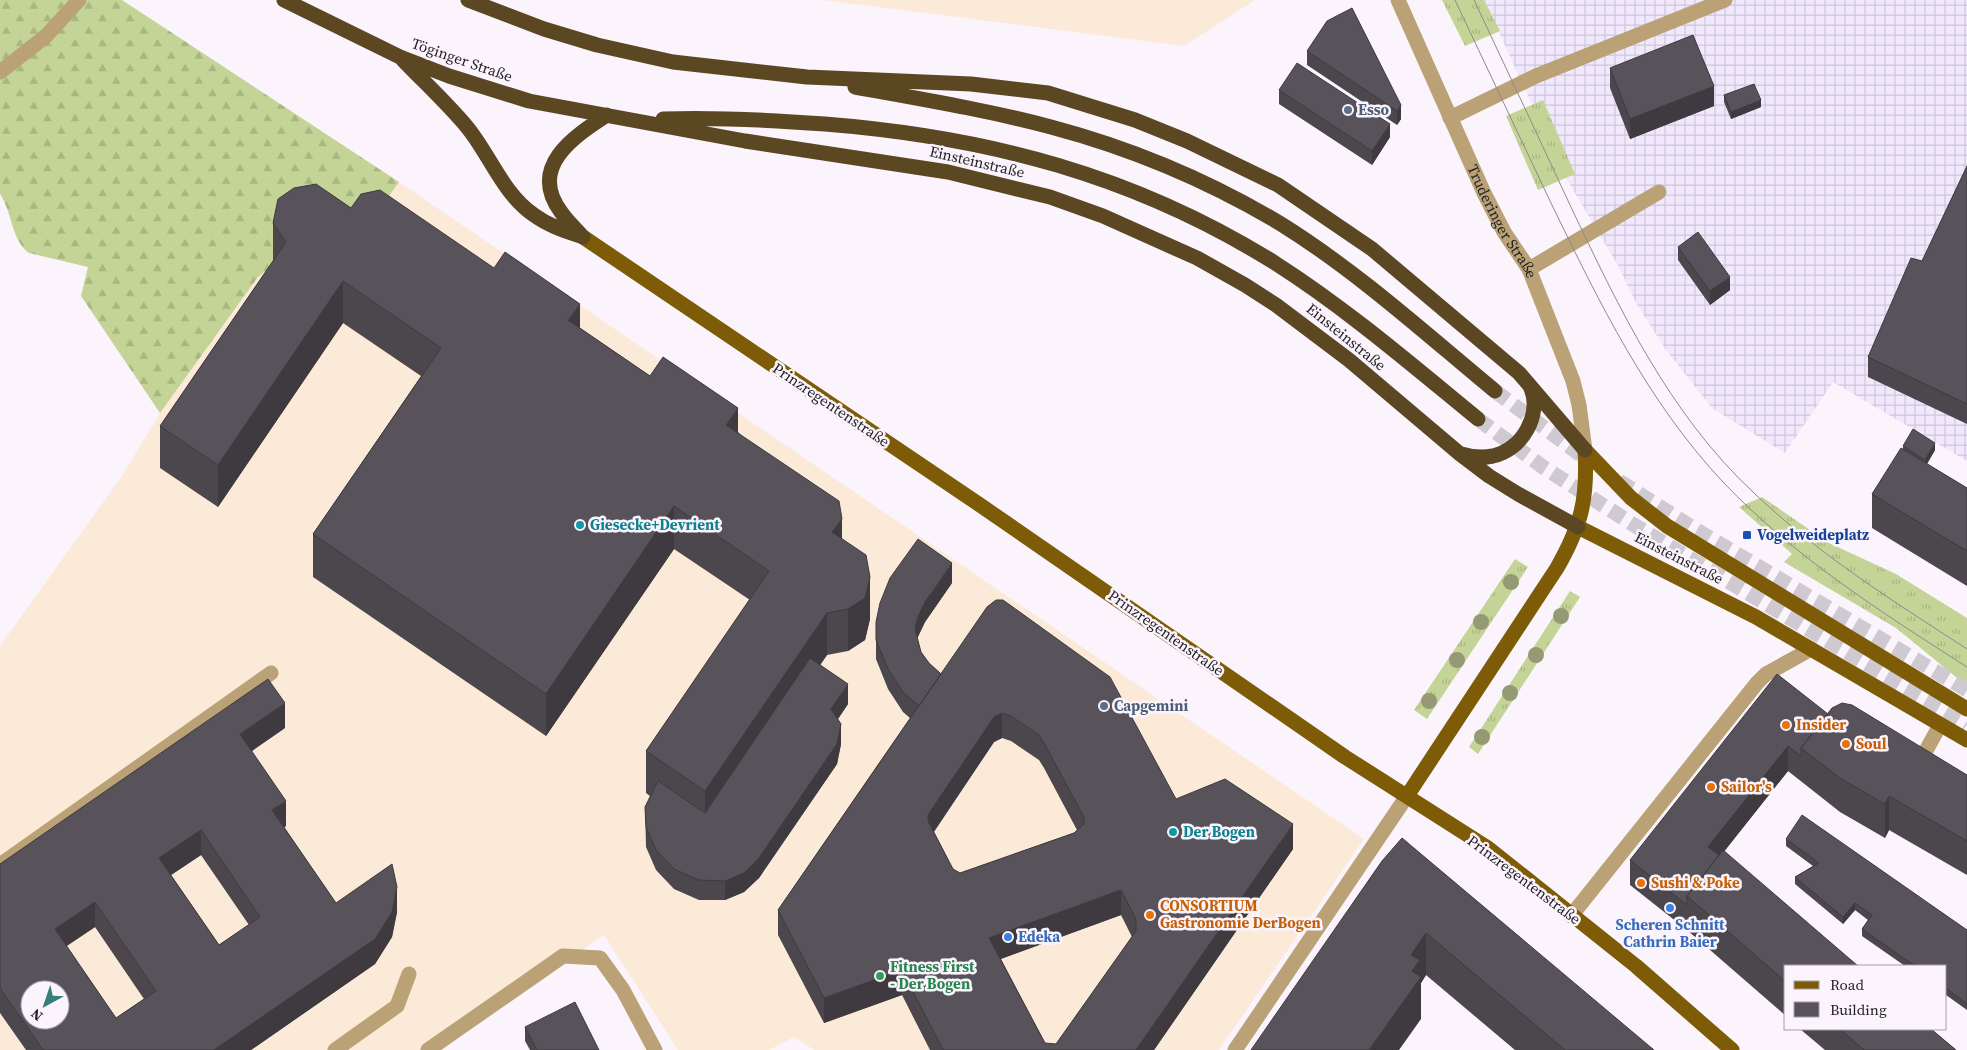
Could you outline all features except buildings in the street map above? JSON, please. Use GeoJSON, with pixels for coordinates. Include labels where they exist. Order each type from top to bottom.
{"type":"FeatureCollection","features":[{"type":"Feature","properties":{"kind":"highway","name":"Töginger Straße"},"geometry":{"type":"LineString","coordinates":[[284,0],[400,57],[449,76],[529,101],[639,120]]}},
{"type":"Feature","properties":{"kind":"highway"},"geometry":{"type":"LineString","coordinates":[[468,0],[544,29],[638,54],[705,67],[807,77],[1051,127],[1123,150],[1243,203],[1321,250],[1495,391]]}},
{"type":"Feature","properties":{"kind":"highway"},"geometry":{"type":"LineString","coordinates":[[400,57],[466,126],[486,152],[502,182],[519,203],[552,226],[583,237]]}},
{"type":"Feature","properties":{"kind":"highway","name":"Einsteinstraße"},"geometry":{"type":"LineString","coordinates":[[807,77],[971,84],[1048,93],[1085,103],[1187,141],[1278,185],[1345,229],[1431,297],[1528,381],[1585,450]]}},
{"type":"Feature","properties":{"kind":"highway"},"geometry":{"type":"LineString","coordinates":[[583,237],[560,211],[550,188],[550,174],[562,150],[569,142],[607,115]]}},
{"type":"Feature","properties":{"kind":"highway"},"geometry":{"type":"LineString","coordinates":[[639,120],[741,117],[888,129],[949,139],[1036,157],[1116,184],[1164,203],[1221,232],[1274,263],[1352,316],[1478,419]]}},
{"type":"Feature","properties":{"kind":"highway","name":"Einsteinstraße"},"geometry":{"type":"LineString","coordinates":[[639,120],[745,141],[957,174],[1050,197],[1103,216],[1197,258],[1276,305],[1341,354],[1460,454],[1518,494],[1578,527]]}},
{"type":"Feature","properties":{"kind":"highway"},"geometry":{"type":"LineString","coordinates":[[1460,454],[1476,457],[1494,456],[1508,450],[1522,437],[1532,418],[1535,403],[1528,381]]}},
{"type":"Feature","properties":{"kind":"main road","name":"Prinzregentenstraße"},"geometry":{"type":"LineString","coordinates":[[583,237],[980,505],[1346,757],[1488,848],[1636,966],[1732,1050]]}},
{"type":"Feature","properties":{"kind":"main road"},"geometry":{"type":"LineString","coordinates":[[1407,796],[1557,568],[1578,527],[1586,481],[1585,450]]}},
{"type":"Feature","properties":{"kind":"main road","name":"Einsteinstraße"},"geometry":{"type":"LineString","coordinates":[[1585,450],[1631,498],[1667,526],[1967,709]]}},
{"type":"Feature","properties":{"kind":"main road","name":"Einsteinstraße"},"geometry":{"type":"LineString","coordinates":[[1578,527],[1748,613],[1967,740]]}},
{"type":"Feature","properties":{"kind":"street"},"geometry":{"type":"LineString","coordinates":[[0,72],[46,36],[79,0]]}},
{"type":"Feature","properties":{"kind":"street","name":"Truderinger Straße"},"geometry":{"type":"LineString","coordinates":[[1398,0],[1450,118],[1504,232],[1529,269],[1572,381],[1579,405],[1585,450]]}},
{"type":"Feature","properties":{"kind":"street"},"geometry":{"type":"LineString","coordinates":[[1450,118],[1536,76],[1725,0]]}},
{"type":"Feature","properties":{"kind":"street"},"geometry":{"type":"LineString","coordinates":[[1529,269],[1659,192]]}},
{"type":"Feature","properties":{"kind":"street"},"geometry":{"type":"LineString","coordinates":[[1571,916],[1757,684],[1766,674],[1811,649]]}},
{"type":"Feature","properties":{"kind":"street"},"geometry":{"type":"LineString","coordinates":[[0,865],[271,673]]}},
{"type":"Feature","properties":{"kind":"street"},"geometry":{"type":"LineString","coordinates":[[1914,772],[1940,724]]}},
{"type":"Feature","properties":{"kind":"street"},"geometry":{"type":"LineString","coordinates":[[1235,1050],[1407,796]]}},
{"type":"Feature","properties":{"kind":"street"},"geometry":{"type":"LineString","coordinates":[[428,1050],[563,956],[600,958],[624,990],[655,1050]]}},
{"type":"Feature","properties":{"kind":"street"},"geometry":{"type":"LineString","coordinates":[[335,1050],[397,1006],[409,974]]}},
{"type":"Feature","properties":{"kind":"shaded area"},"geometry":{"type":"Polygon","coordinates":[[[823,0],[1255,0],[1184,46],[823,0]]]}},
{"type":"Feature","properties":{"kind":"shaded area"},"geometry":{"type":"Polygon","coordinates":[[[1484,0],[1967,0],[1967,461],[1833,382],[1785,453],[1712,408],[1666,350],[1636,303],[1619,267],[1566,178],[1484,0]]]}},
{"type":"Feature","properties":{"kind":"shaded area"},"geometry":{"type":"Polygon","coordinates":[[[399,182],[1364,839],[1219,1050],[814,1050],[794,1037],[769,1050],[678,1050],[604,935],[438,1050],[0,1050],[0,646],[122,476],[160,413],[258,277],[273,265],[351,250],[399,182]]]}},
{"type":"Feature","properties":{"kind":"green space"},"geometry":{"type":"Polygon","coordinates":[[[0,0],[122,0],[399,182],[361,236],[273,265],[258,277],[160,413],[81,296],[88,267],[29,253],[15,233],[0,194],[0,0]]]}},
{"type":"Feature","properties":{"kind":"green space"},"geometry":{"type":"Polygon","coordinates":[[[1442,0],[1484,0],[1500,31],[1465,46],[1442,0]]]}},
{"type":"Feature","properties":{"kind":"green space"},"geometry":{"type":"Polygon","coordinates":[[[1543,100],[1575,174],[1538,190],[1506,116],[1543,100]]]}},
{"type":"Feature","properties":{"kind":"green space"},"geometry":{"type":"Polygon","coordinates":[[[1762,497],[1829,543],[1896,574],[1967,618],[1967,686],[1896,628],[1784,562],[1792,554],[1739,507],[1762,497]]]}},
{"type":"Feature","properties":{"kind":"green space"},"geometry":{"type":"Polygon","coordinates":[[[1515,559],[1528,567],[1427,719],[1414,710],[1515,559]]]}},
{"type":"Feature","properties":{"kind":"green space"},"geometry":{"type":"Polygon","coordinates":[[[1570,591],[1580,597],[1478,754],[1469,747],[1570,591]]]}},
{"type":"Feature","properties":{"kind":"tunnel"},"geometry":{"type":"LineString","coordinates":[[1495,391],[1593,464]]}},
{"type":"Feature","properties":{"kind":"tunnel"},"geometry":{"type":"LineString","coordinates":[[1478,419],[1543,467],[1634,525],[1967,724]]}},
{"type":"Feature","properties":{"kind":"tunnel"},"geometry":{"type":"LineString","coordinates":[[1619,481],[1693,528],[1967,690]]}},
{"type":"Feature","properties":{"kind":"tram line"},"geometry":{"type":"LineString","coordinates":[[1455,0],[1551,203],[1606,313],[1648,384],[1696,451],[1750,509],[1808,559],[1870,604],[1967,667]]}},
{"type":"Feature","properties":{"kind":"tram line"},"geometry":{"type":"LineString","coordinates":[[1474,0],[1570,205],[1627,321],[1671,394],[1696,429],[1724,462],[1778,515],[1830,557],[1967,649]]}},
{"type":"Feature","properties":{"kind":"place","name":"Esso"},"geometry":{"type":"Point","coordinates":[1348,110]}},
{"type":"Feature","properties":{"kind":"place","name":"Giesecke+Devrient"},"geometry":{"type":"Point","coordinates":[580,525]}},
{"type":"Feature","properties":{"kind":"place","name":"Vogelweideplatz"},"geometry":{"type":"Point","coordinates":[1747,535]}},
{"type":"Feature","properties":{"kind":"place","name":"Capgemini"},"geometry":{"type":"Point","coordinates":[1104,706]}},
{"type":"Feature","properties":{"kind":"place","name":"Insider"},"geometry":{"type":"Point","coordinates":[1786,725]}},
{"type":"Feature","properties":{"kind":"place","name":"Soul"},"geometry":{"type":"Point","coordinates":[1846,744]}},
{"type":"Feature","properties":{"kind":"place","name":"Sailor's"},"geometry":{"type":"Point","coordinates":[1711,787]}},
{"type":"Feature","properties":{"kind":"place","name":"Der Bogen"},"geometry":{"type":"Point","coordinates":[1173,832]}},
{"type":"Feature","properties":{"kind":"place","name":"Sushi & Poke"},"geometry":{"type":"Point","coordinates":[1641,883]}},
{"type":"Feature","properties":{"kind":"place","name":"Scheren Schnitt Cathrin Baier"},"geometry":{"type":"Point","coordinates":[1670,908]}},
{"type":"Feature","properties":{"kind":"place","name":"CONSORTIUM Gastronomie DerBogen"},"geometry":{"type":"Point","coordinates":[1150,915]}},
{"type":"Feature","properties":{"kind":"place","name":"Edeka"},"geometry":{"type":"Point","coordinates":[1008,937]}},
{"type":"Feature","properties":{"kind":"place","name":"Fitness First - Der Bogen"},"geometry":{"type":"Point","coordinates":[880,976]}}]}
